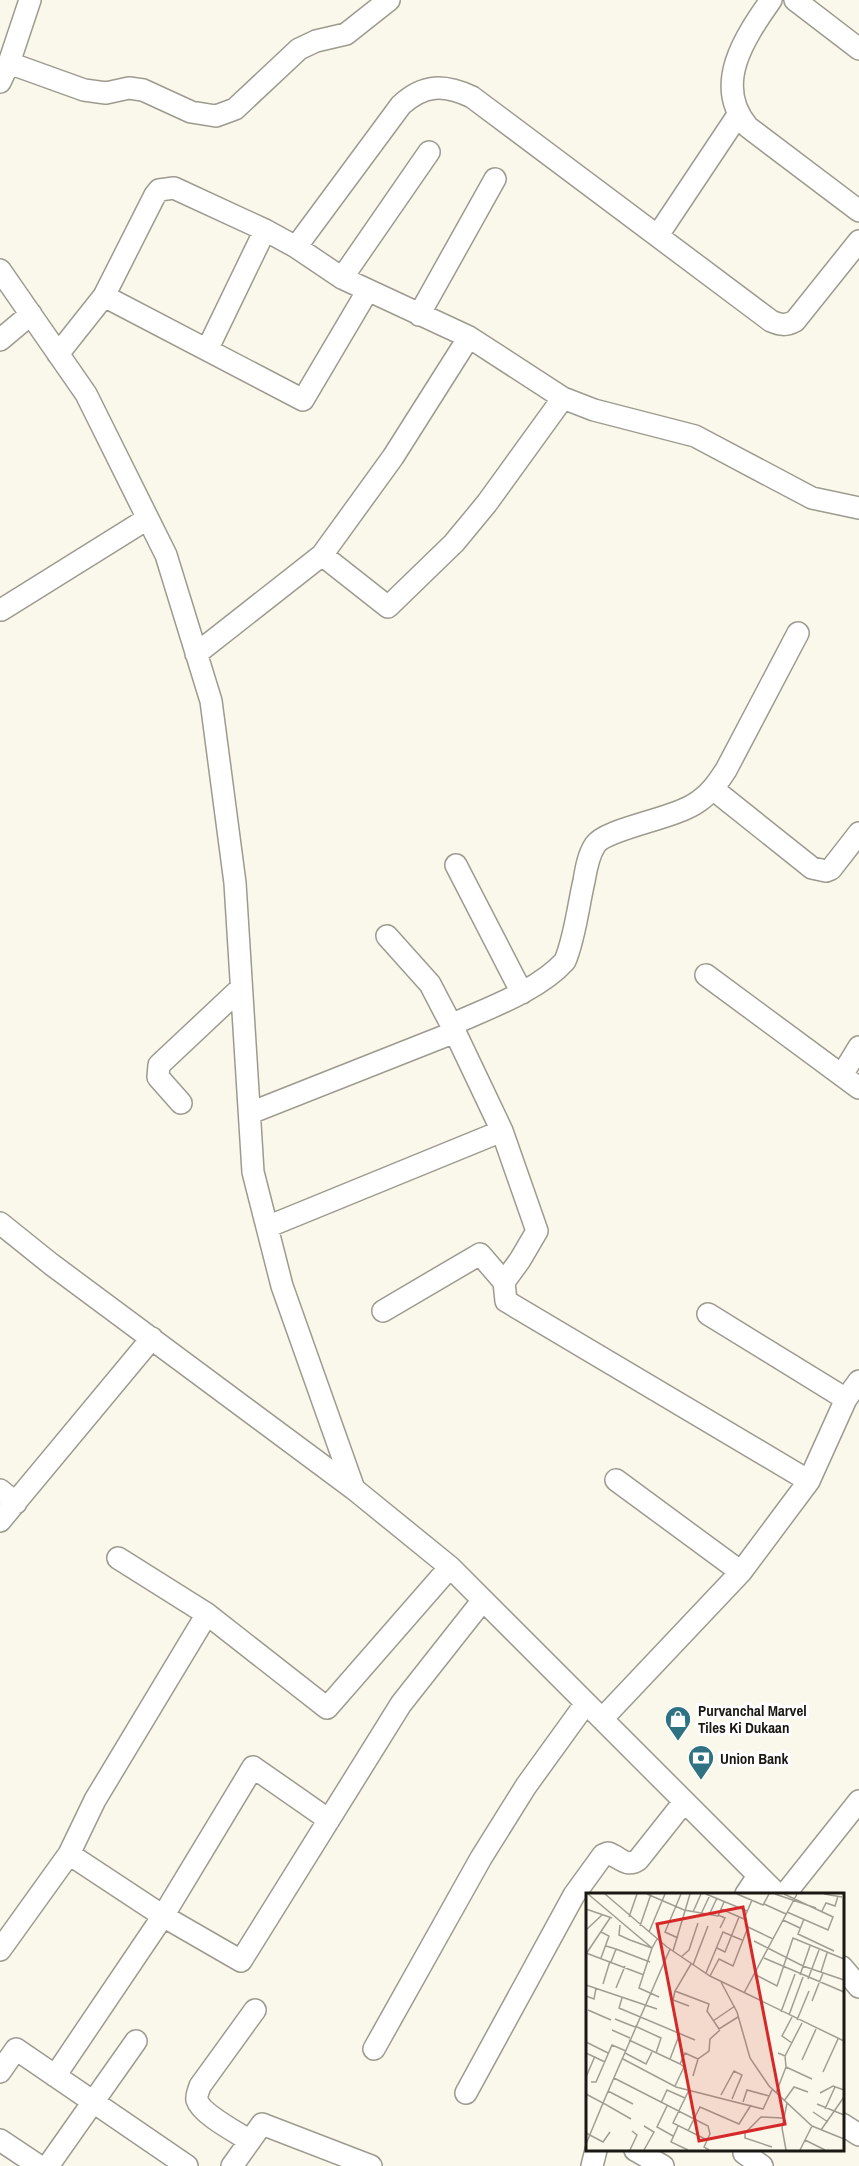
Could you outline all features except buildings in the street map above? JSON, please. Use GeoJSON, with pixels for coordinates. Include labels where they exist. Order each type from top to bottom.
{"type":"FeatureCollection","features":[{"type":"Feature","properties":{"kind":"street"},"geometry":{"type":"LineString","coordinates":[[0,82],[9,63],[30,0]]}},
{"type":"Feature","properties":{"kind":"street"},"geometry":{"type":"LineString","coordinates":[[9,63],[84,90],[106,93],[129,88],[143,90],[191,112],[216,116],[235,109],[299,49],[316,41],[346,34],[389,0]]}},
{"type":"Feature","properties":{"kind":"street"},"geometry":{"type":"LineString","coordinates":[[771,0],[747,34],[736,63],[733,90],[738,115],[748,127],[859,211]]}},
{"type":"Feature","properties":{"kind":"street"},"geometry":{"type":"LineString","coordinates":[[795,0],[859,49]]}},
{"type":"Feature","properties":{"kind":"street"},"geometry":{"type":"LineString","coordinates":[[296,247],[401,105],[411,96],[438,87],[472,97],[771,321],[784,325],[790,324],[800,316],[859,241]]}},
{"type":"Feature","properties":{"kind":"street"},"geometry":{"type":"LineString","coordinates":[[658,235],[738,115]]}},
{"type":"Feature","properties":{"kind":"street"},"geometry":{"type":"LineString","coordinates":[[342,278],[429,152]]}},
{"type":"Feature","properties":{"kind":"street"},"geometry":{"type":"LineString","coordinates":[[419,315],[495,179]]}},
{"type":"Feature","properties":{"kind":"street"},"geometry":{"type":"LineString","coordinates":[[58,354],[104,296],[154,195],[166,188],[180,189],[266,230],[342,278],[469,337],[563,398],[594,410],[695,436],[813,498],[859,508]]}},
{"type":"Feature","properties":{"kind":"street"},"geometry":{"type":"LineString","coordinates":[[208,348],[266,230]]}},
{"type":"Feature","properties":{"kind":"street"},"geometry":{"type":"LineString","coordinates":[[0,270],[86,394],[166,555],[211,701],[235,883],[253,1172],[282,1286],[354,1489]]}},
{"type":"Feature","properties":{"kind":"street"},"geometry":{"type":"LineString","coordinates":[[104,296],[208,348],[303,400],[368,290]]}},
{"type":"Feature","properties":{"kind":"street"},"geometry":{"type":"LineString","coordinates":[[0,340],[31,314]]}},
{"type":"Feature","properties":{"kind":"street"},"geometry":{"type":"LineString","coordinates":[[196,654],[322,555],[393,457],[469,337]]}},
{"type":"Feature","properties":{"kind":"street"},"geometry":{"type":"LineString","coordinates":[[322,555],[388,607],[454,543],[487,503],[563,398]]}},
{"type":"Feature","properties":{"kind":"street"},"geometry":{"type":"LineString","coordinates":[[1,610],[147,519]]}},
{"type":"Feature","properties":{"kind":"street"},"geometry":{"type":"LineString","coordinates":[[250,1113],[453,1029],[522,993],[558,968],[568,954],[587,866],[595,844],[603,837],[673,815],[698,802],[713,789],[726,770],[798,633]]}},
{"type":"Feature","properties":{"kind":"street"},"geometry":{"type":"LineString","coordinates":[[713,789],[812,868],[819,871],[831,869],[859,833]]}},
{"type":"Feature","properties":{"kind":"street"},"geometry":{"type":"LineString","coordinates":[[456,865],[522,993]]}},
{"type":"Feature","properties":{"kind":"street"},"geometry":{"type":"LineString","coordinates":[[387,936],[430,984],[453,1029],[502,1131],[537,1231],[504,1282]]}},
{"type":"Feature","properties":{"kind":"street"},"geometry":{"type":"LineString","coordinates":[[706,975],[859,1088]]}},
{"type":"Feature","properties":{"kind":"street"},"geometry":{"type":"LineString","coordinates":[[180,1103],[158,1077],[159,1065],[242,988]]}},
{"type":"Feature","properties":{"kind":"street"},"geometry":{"type":"LineString","coordinates":[[842,1075],[859,1047]]}},
{"type":"Feature","properties":{"kind":"street"},"geometry":{"type":"LineString","coordinates":[[267,1227],[502,1131]]}},
{"type":"Feature","properties":{"kind":"street"},"geometry":{"type":"LineString","coordinates":[[0,1223],[51,1264],[354,1489],[450,1568],[776,1893]]}},
{"type":"Feature","properties":{"kind":"street"},"geometry":{"type":"LineString","coordinates":[[383,1311],[480,1254],[504,1282],[506,1301],[809,1481]]}},
{"type":"Feature","properties":{"kind":"street"},"geometry":{"type":"LineString","coordinates":[[708,1314],[846,1399]]}},
{"type":"Feature","properties":{"kind":"street"},"geometry":{"type":"LineString","coordinates":[[0,1521],[8,1496],[152,1338]]}},
{"type":"Feature","properties":{"kind":"street"},"geometry":{"type":"LineString","coordinates":[[602,1719],[741,1572],[809,1481],[846,1399],[859,1381]]}},
{"type":"Feature","properties":{"kind":"street"},"geometry":{"type":"LineString","coordinates":[[616,1480],[741,1572]]}},
{"type":"Feature","properties":{"kind":"street"},"geometry":{"type":"LineString","coordinates":[[118,1558],[207,1614],[327,1708],[450,1568]]}},
{"type":"Feature","properties":{"kind":"street"},"geometry":{"type":"LineString","coordinates":[[69,1854],[163,1916],[241,1961],[401,1704],[483,1600]]}},
{"type":"Feature","properties":{"kind":"street"},"geometry":{"type":"LineString","coordinates":[[0,1950],[69,1854],[95,1800],[207,1614]]}},
{"type":"Feature","properties":{"kind":"street"},"geometry":{"type":"LineString","coordinates":[[374,2049],[481,1858],[526,1786],[586,1703]]}},
{"type":"Feature","properties":{"kind":"street"},"geometry":{"type":"LineString","coordinates":[[55,2076],[163,1916],[253,1767],[329,1820]]}},
{"type":"Feature","properties":{"kind":"street"},"geometry":{"type":"LineString","coordinates":[[786,1893],[859,1801]]}},
{"type":"Feature","properties":{"kind":"street"},"geometry":{"type":"LineString","coordinates":[[466,2093],[574,1895],[603,1855],[608,1853],[627,1864],[632,1864],[638,1860],[684,1802]]}},
{"type":"Feature","properties":{"kind":"street"},"geometry":{"type":"LineString","coordinates":[[747,1893],[758,1876]]}},
{"type":"Feature","properties":{"kind":"street"},"geometry":{"type":"LineString","coordinates":[[844,1968],[859,1987]]}},
{"type":"Feature","properties":{"kind":"street"},"geometry":{"type":"LineString","coordinates":[[250,2140],[208,2113],[201,2106],[197,2094],[200,2086],[255,2010]]}},
{"type":"Feature","properties":{"kind":"street"},"geometry":{"type":"LineString","coordinates":[[48,2166],[136,2041]]}},
{"type":"Feature","properties":{"kind":"street"},"geometry":{"type":"LineString","coordinates":[[0,2072],[16,2049],[187,2166]]}},
{"type":"Feature","properties":{"kind":"street"},"geometry":{"type":"LineString","coordinates":[[232,2166],[262,2124],[332,2159],[371,2166]]}},
{"type":"Feature","properties":{"kind":"street"},"geometry":{"type":"LineString","coordinates":[[844,2125],[859,2135]]}},
{"type":"Feature","properties":{"kind":"street"},"geometry":{"type":"LineString","coordinates":[[0,2140],[39,2166]]}},
{"type":"Feature","properties":{"kind":"street"},"geometry":{"type":"LineString","coordinates":[[592,2166],[596,2151]]}},
{"type":"Feature","properties":{"kind":"street"},"geometry":{"type":"LineString","coordinates":[[637,2151],[663,2166]]}},
{"type":"Feature","properties":{"kind":"street"},"geometry":{"type":"LineString","coordinates":[[742,2156],[762,2166]]}},
{"type":"Feature","properties":{"kind":"place","name":"Purvanchal Marvel Tiles Ki Dukaan"},"geometry":{"type":"Point","coordinates":[678,1742]}},
{"type":"Feature","properties":{"kind":"place","name":"Union Bank"},"geometry":{"type":"Point","coordinates":[701,1781]}}]}
